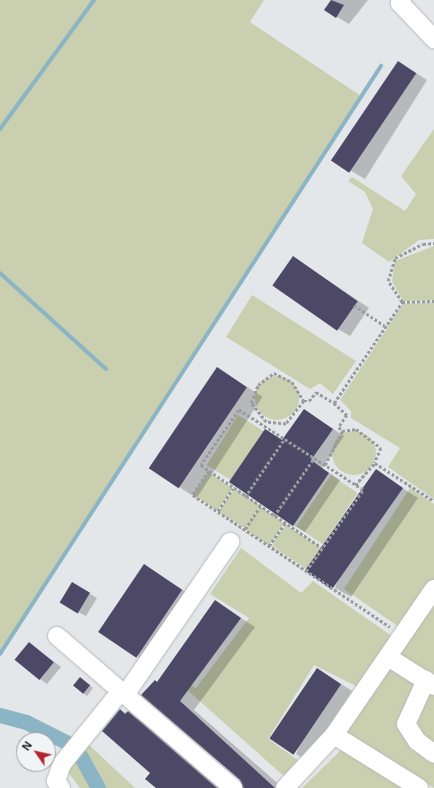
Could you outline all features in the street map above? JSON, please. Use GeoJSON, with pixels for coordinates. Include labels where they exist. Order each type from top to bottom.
{"type":"FeatureCollection","features":[{"type":"Feature","properties":{"kind":"street"},"geometry":{"type":"LineString","coordinates":[[402,0],[400,3],[434,39]]}},
{"type":"Feature","properties":{"kind":"street"},"geometry":{"type":"LineString","coordinates":[[61,788],[56,781],[62,764],[123,693],[230,542]]}},
{"type":"Feature","properties":{"kind":"street"},"geometry":{"type":"LineString","coordinates":[[285,788],[334,735],[434,589]]}},
{"type":"Feature","properties":{"kind":"street"},"geometry":{"type":"LineString","coordinates":[[57,636],[233,788]]}},
{"type":"Feature","properties":{"kind":"street"},"geometry":{"type":"LineString","coordinates":[[388,656],[430,683],[406,724],[418,741],[434,754]]}},
{"type":"Feature","properties":{"kind":"street"},"geometry":{"type":"LineString","coordinates":[[334,735],[419,788]]}},
{"type":"Feature","properties":{"kind":"path"},"geometry":{"type":"LineString","coordinates":[[402,302],[388,280],[394,258],[422,244],[434,243]]}},
{"type":"Feature","properties":{"kind":"path"},"geometry":{"type":"LineString","coordinates":[[402,302],[434,301]]}},
{"type":"Feature","properties":{"kind":"path"},"geometry":{"type":"LineString","coordinates":[[334,403],[402,302]]}},
{"type":"Feature","properties":{"kind":"path"},"geometry":{"type":"LineString","coordinates":[[354,305],[385,326]]}},
{"type":"Feature","properties":{"kind":"path"},"geometry":{"type":"LineString","coordinates":[[274,373],[292,382],[304,401],[286,424],[266,422],[252,402],[258,385],[274,373]]}},
{"type":"Feature","properties":{"kind":"path"},"geometry":{"type":"LineString","coordinates":[[304,401],[309,402],[316,392],[334,403],[347,415],[339,427],[342,431]]}},
{"type":"Feature","properties":{"kind":"path"},"geometry":{"type":"LineString","coordinates":[[306,571],[363,490],[285,438],[239,410],[202,465],[260,507],[322,548]]}},
{"type":"Feature","properties":{"kind":"path"},"geometry":{"type":"LineString","coordinates":[[342,431],[356,429],[382,448],[375,463],[355,485]]}},
{"type":"Feature","properties":{"kind":"path"},"geometry":{"type":"LineString","coordinates":[[325,465],[342,431]]}},
{"type":"Feature","properties":{"kind":"path"},"geometry":{"type":"LineString","coordinates":[[245,496],[285,438]]}},
{"type":"Feature","properties":{"kind":"path"},"geometry":{"type":"LineString","coordinates":[[274,516],[314,458]]}},
{"type":"Feature","properties":{"kind":"path"},"geometry":{"type":"LineString","coordinates":[[375,463],[434,501]]}},
{"type":"Feature","properties":{"kind":"path"},"geometry":{"type":"LineString","coordinates":[[209,471],[193,494],[402,636]]}},
{"type":"Feature","properties":{"kind":"path"},"geometry":{"type":"LineString","coordinates":[[218,511],[233,488]]}},
{"type":"Feature","properties":{"kind":"path"},"geometry":{"type":"LineString","coordinates":[[245,530],[260,507]]}},
{"type":"Feature","properties":{"kind":"path"},"geometry":{"type":"LineString","coordinates":[[269,546],[285,523]]}},
{"type":"Feature","properties":{"kind":"green space"},"geometry":{"type":"Polygon","coordinates":[[[0,0],[264,0],[250,22],[361,96],[0,654],[0,0]]]}},
{"type":"Feature","properties":{"kind":"green space"},"geometry":{"type":"Polygon","coordinates":[[[434,129],[434,239],[419,240],[389,262],[362,243],[373,209],[365,192],[348,181],[352,177],[405,211],[416,194],[401,176],[434,129]]]}},
{"type":"Feature","properties":{"kind":"green space"},"geometry":{"type":"Polygon","coordinates":[[[434,246],[434,300],[403,301],[392,281],[395,261],[434,246]]]}},
{"type":"Feature","properties":{"kind":"green space"},"geometry":{"type":"Polygon","coordinates":[[[252,295],[356,361],[333,394],[320,383],[310,389],[226,337],[252,295]]]}},
{"type":"Feature","properties":{"kind":"green space"},"geometry":{"type":"Polygon","coordinates":[[[434,303],[434,499],[388,467],[400,448],[351,418],[351,411],[340,400],[403,304],[434,303]]]}},
{"type":"Feature","properties":{"kind":"green space"},"geometry":{"type":"Polygon","coordinates":[[[273,376],[281,376],[286,377],[293,382],[298,389],[298,407],[293,414],[286,419],[273,420],[265,417],[258,410],[255,402],[255,394],[258,386],[265,379],[273,376]]]}},
{"type":"Feature","properties":{"kind":"green space"},"geometry":{"type":"Polygon","coordinates":[[[238,415],[264,431],[233,481],[207,465],[238,415]]]}},
{"type":"Feature","properties":{"kind":"green space"},"geometry":{"type":"Polygon","coordinates":[[[350,431],[358,431],[363,432],[370,437],[375,444],[375,462],[370,469],[363,474],[350,475],[342,472],[335,465],[332,457],[332,449],[335,441],[342,434],[350,431]]]}},
{"type":"Feature","properties":{"kind":"green space"},"geometry":{"type":"Polygon","coordinates":[[[209,472],[232,489],[217,511],[193,494],[209,472]]]}},
{"type":"Feature","properties":{"kind":"green space"},"geometry":{"type":"Polygon","coordinates":[[[331,475],[358,493],[323,544],[296,526],[331,475]]]}},
{"type":"Feature","properties":{"kind":"green space"},"geometry":{"type":"Polygon","coordinates":[[[410,488],[434,504],[434,587],[405,631],[344,589],[410,488]]]}},
{"type":"Feature","properties":{"kind":"green space"},"geometry":{"type":"Polygon","coordinates":[[[234,489],[260,506],[245,529],[219,512],[234,489]]]}},
{"type":"Feature","properties":{"kind":"green space"},"geometry":{"type":"Polygon","coordinates":[[[260,507],[284,523],[269,546],[245,529],[260,507]]]}},
{"type":"Feature","properties":{"kind":"green space"},"geometry":{"type":"Polygon","coordinates":[[[286,525],[320,548],[306,569],[272,546],[286,525]]]}},
{"type":"Feature","properties":{"kind":"green space"},"geometry":{"type":"Polygon","coordinates":[[[241,548],[301,593],[313,581],[396,639],[360,688],[314,665],[268,739],[302,763],[287,779],[167,672],[196,688],[249,618],[210,594],[241,548]]]}},
{"type":"Feature","properties":{"kind":"green space"},"geometry":{"type":"Polygon","coordinates":[[[434,600],[434,682],[395,657],[434,600]]]}},
{"type":"Feature","properties":{"kind":"green space"},"geometry":{"type":"Polygon","coordinates":[[[390,663],[419,683],[401,723],[434,760],[434,788],[341,730],[390,663]]]}},
{"type":"Feature","properties":{"kind":"green space"},"geometry":{"type":"Polygon","coordinates":[[[428,685],[434,689],[434,749],[410,721],[428,685]]]}},
{"type":"Feature","properties":{"kind":"green space"},"geometry":{"type":"Polygon","coordinates":[[[87,743],[135,788],[80,788],[65,768],[87,743]]]}},
{"type":"Feature","properties":{"kind":"green space"},"geometry":{"type":"Polygon","coordinates":[[[343,748],[407,788],[302,788],[343,748]]]}},
{"type":"Feature","properties":{"kind":"building"},"geometry":{"type":"Polygon","coordinates":[[[331,0],[344,5],[336,18],[324,10],[331,0]]]}},
{"type":"Feature","properties":{"kind":"building"},"geometry":{"type":"Polygon","coordinates":[[[398,61],[416,73],[349,173],[331,160],[398,61]]]}},
{"type":"Feature","properties":{"kind":"building"},"geometry":{"type":"Polygon","coordinates":[[[293,256],[358,301],[337,331],[272,285],[293,256]]]}},
{"type":"Feature","properties":{"kind":"building"},"geometry":{"type":"Polygon","coordinates":[[[217,367],[247,387],[179,488],[149,468],[217,367]]]}},
{"type":"Feature","properties":{"kind":"building"},"geometry":{"type":"Polygon","coordinates":[[[304,409],[333,429],[311,460],[329,473],[293,526],[229,482],[265,429],[282,440],[304,409]]]}},
{"type":"Feature","properties":{"kind":"building"},"geometry":{"type":"Polygon","coordinates":[[[376,469],[403,488],[332,590],[305,571],[376,469]]]}},
{"type":"Feature","properties":{"kind":"building"},"geometry":{"type":"Polygon","coordinates":[[[144,564],[182,590],[136,658],[98,632],[144,564]]]}},
{"type":"Feature","properties":{"kind":"building"},"geometry":{"type":"Polygon","coordinates":[[[72,582],[90,593],[78,613],[60,603],[72,582]]]}},
{"type":"Feature","properties":{"kind":"building"},"geometry":{"type":"Polygon","coordinates":[[[215,600],[241,618],[180,701],[275,788],[243,788],[240,780],[141,695],[155,680],[157,682],[215,600]]]}},
{"type":"Feature","properties":{"kind":"building"},"geometry":{"type":"Polygon","coordinates":[[[29,642],[54,662],[39,680],[15,660],[29,642]]]}},
{"type":"Feature","properties":{"kind":"building"},"geometry":{"type":"Polygon","coordinates":[[[317,668],[341,684],[294,755],[269,738],[317,668]]]}},
{"type":"Feature","properties":{"kind":"building"},"geometry":{"type":"Polygon","coordinates":[[[80,677],[90,685],[83,694],[73,686],[80,677]]]}},
{"type":"Feature","properties":{"kind":"building"},"geometry":{"type":"Polygon","coordinates":[[[120,709],[125,714],[128,711],[217,788],[156,788],[145,779],[150,773],[102,731],[120,709]]]}},
{"type":"Feature","properties":{"kind":"waterway"},"geometry":{"type":"LineString","coordinates":[[0,129],[94,0]]}},
{"type":"Feature","properties":{"kind":"waterway"},"geometry":{"type":"LineString","coordinates":[[0,654],[381,66]]}},
{"type":"Feature","properties":{"kind":"waterway"},"geometry":{"type":"LineString","coordinates":[[0,273],[106,369]]}},
{"type":"Feature","properties":{"kind":"waterway"},"geometry":{"type":"LineString","coordinates":[[0,715],[26,722],[66,742]]}},
{"type":"Feature","properties":{"kind":"waterway"},"geometry":{"type":"LineString","coordinates":[[81,757],[98,788]]}}]}
